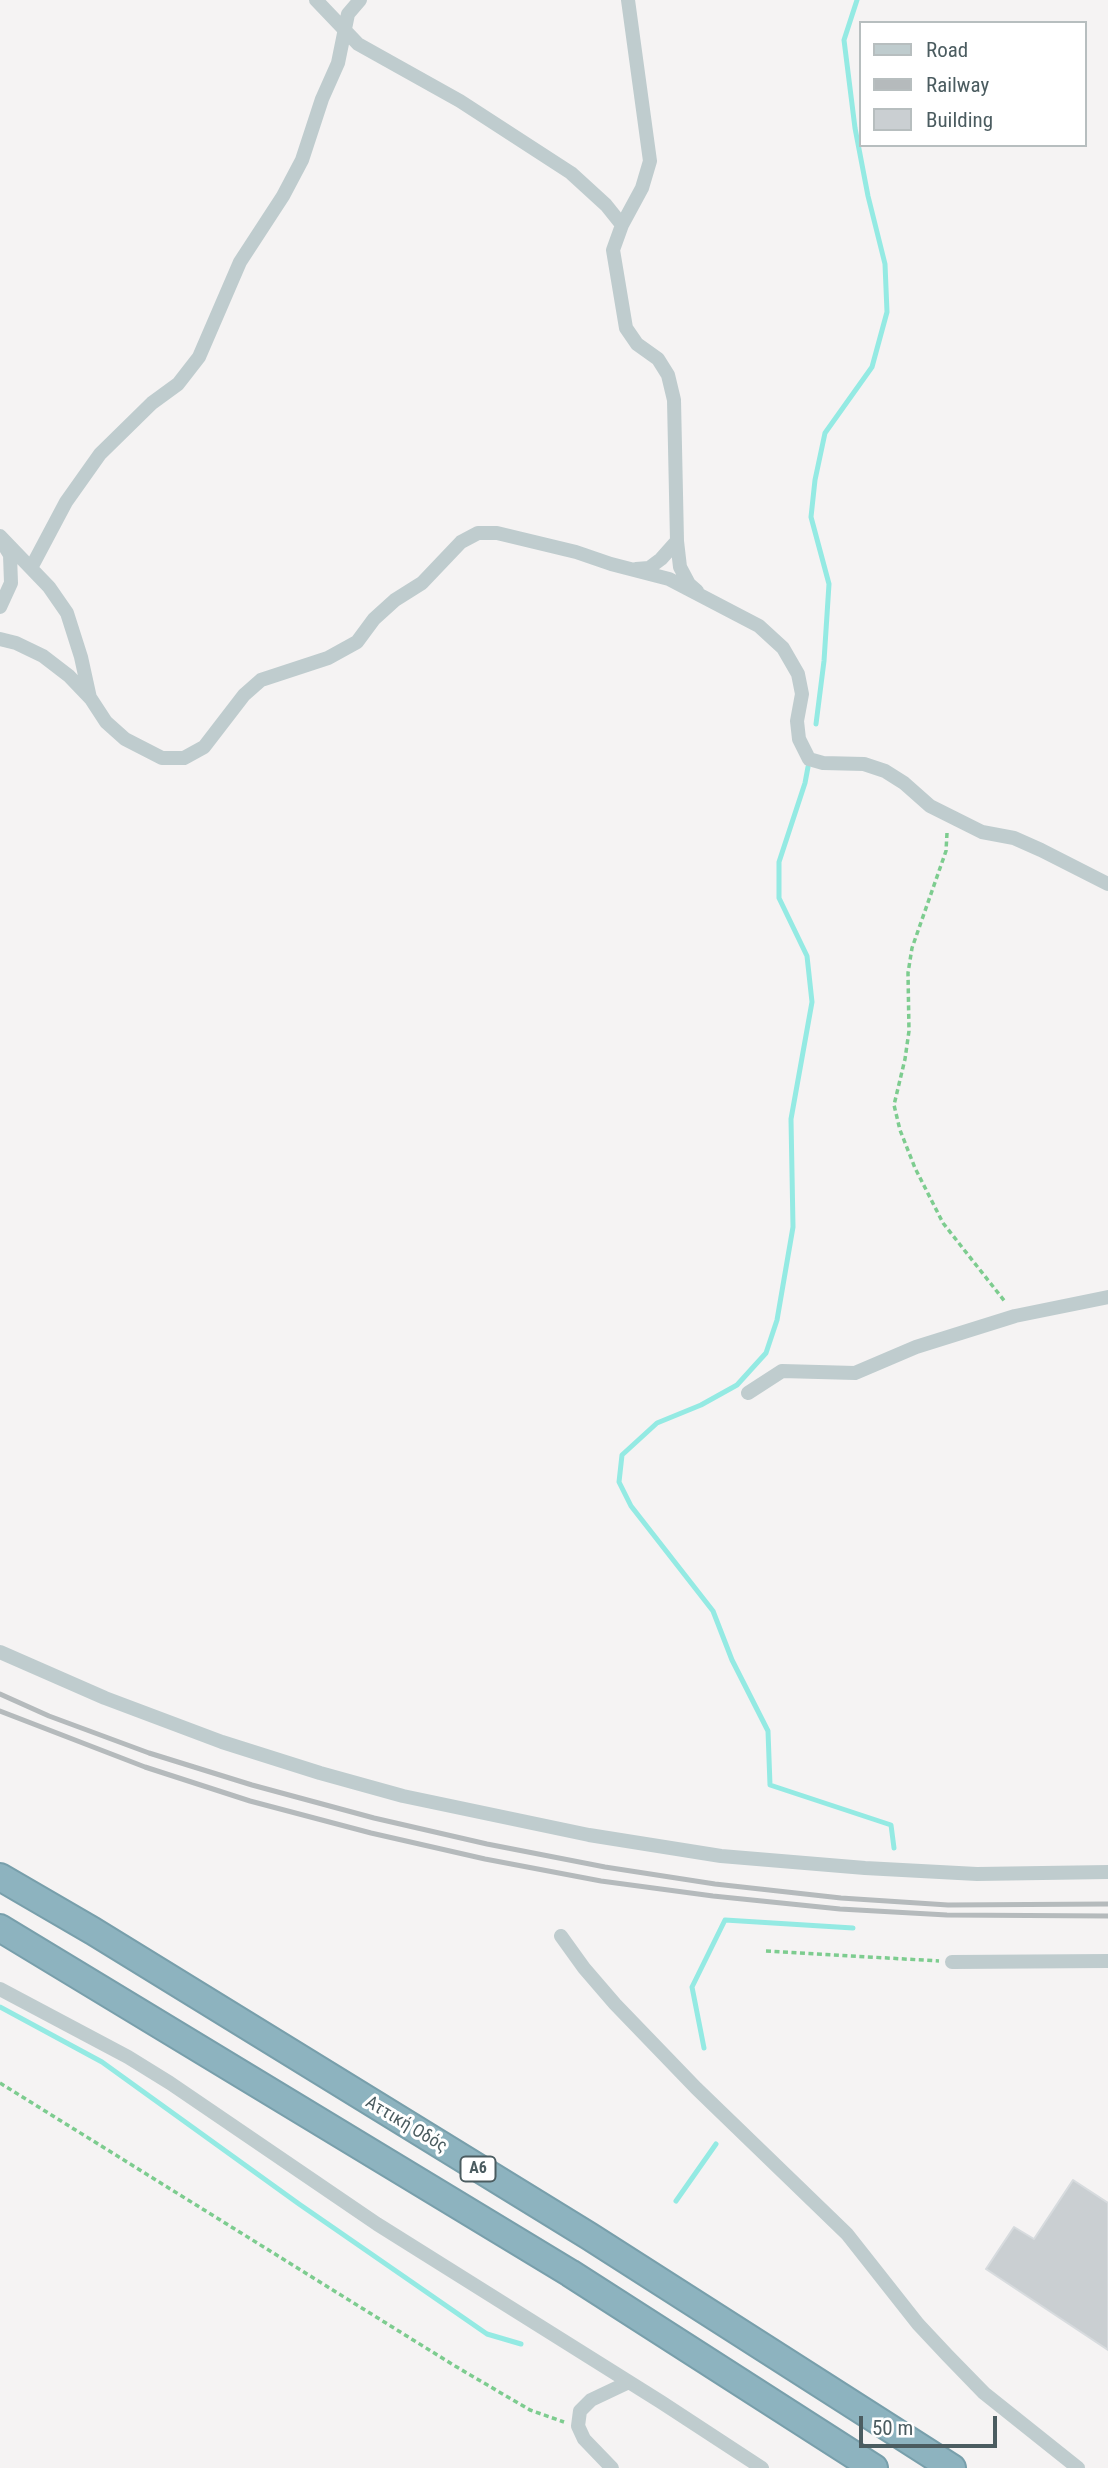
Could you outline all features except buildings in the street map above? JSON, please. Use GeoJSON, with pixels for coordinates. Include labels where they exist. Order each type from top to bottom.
{"type":"FeatureCollection","features":[{"type":"Feature","properties":{"kind":"highway","name":"Αττική Οδός"},"geometry":{"type":"LineString","coordinates":[[0,1877],[93,1931],[589,2236],[952,2468]]}},
{"type":"Feature","properties":{"kind":"highway","name":"Α6"},"geometry":{"type":"LineString","coordinates":[[0,1928],[570,2273],[874,2468]]}},
{"type":"Feature","properties":{"kind":"street"},"geometry":{"type":"LineString","coordinates":[[316,0],[358,44],[460,101],[571,173],[596,195],[622,225]]}},
{"type":"Feature","properties":{"kind":"street"},"geometry":{"type":"LineString","coordinates":[[31,568],[66,502],[100,454],[152,403],[178,384],[200,357],[240,262],[284,196],[302,160],[322,99],[338,63],[348,14],[360,0]]}},
{"type":"Feature","properties":{"kind":"street"},"geometry":{"type":"LineString","coordinates":[[628,0],[650,162],[642,188],[622,225],[613,250],[626,328],[636,344],[658,359],[668,375],[674,400],[680,568],[689,584],[703,596]]}},
{"type":"Feature","properties":{"kind":"street"},"geometry":{"type":"LineString","coordinates":[[0,639],[16,643],[43,656],[69,676],[106,722],[125,738],[162,758],[184,758],[204,747],[244,695],[261,680],[328,658],[356,642],[374,619],[395,600],[422,583],[461,542],[478,533],[497,533],[669,579],[759,626],[783,648],[798,674],[802,694],[797,721],[799,739],[809,759],[823,763],[864,764],[885,771],[904,783],[930,806],[982,832],[1014,838],[1108,884]]}},
{"type":"Feature","properties":{"kind":"street"},"geometry":{"type":"LineString","coordinates":[[0,537],[49,587],[66,613],[81,657],[90,699]]}},
{"type":"Feature","properties":{"kind":"street"},"geometry":{"type":"LineString","coordinates":[[0,537],[10,555],[11,583],[0,607]]}},
{"type":"Feature","properties":{"kind":"street"},"geometry":{"type":"LineString","coordinates":[[633,569],[649,568],[677,541]]}},
{"type":"Feature","properties":{"kind":"street"},"geometry":{"type":"LineString","coordinates":[[748,1393],[782,1371],[855,1373],[916,1347],[1015,1316],[1108,1297]]}},
{"type":"Feature","properties":{"kind":"street"},"geometry":{"type":"LineString","coordinates":[[0,1652],[105,1698],[222,1742],[320,1773],[403,1796],[589,1835],[721,1856],[865,1868],[977,1874],[1108,1872]]}},
{"type":"Feature","properties":{"kind":"street"},"geometry":{"type":"LineString","coordinates":[[561,1936],[607,1995],[687,2079],[847,2234],[918,2324],[948,2356],[984,2392],[1078,2468]]}},
{"type":"Feature","properties":{"kind":"street"},"geometry":{"type":"LineString","coordinates":[[952,1962],[1108,1961]]}},
{"type":"Feature","properties":{"kind":"street"},"geometry":{"type":"LineString","coordinates":[[0,1989],[83,2032],[159,2076],[377,2224],[762,2468]]}},
{"type":"Feature","properties":{"kind":"street"},"geometry":{"type":"LineString","coordinates":[[612,2468],[584,2439],[578,2426],[580,2411],[591,2400],[629,2382]]}},
{"type":"Feature","properties":{"kind":"path"},"geometry":{"type":"LineString","coordinates":[[943,811],[948,838],[946,850],[912,947],[908,973],[909,1031],[894,1105],[900,1130],[915,1168],[943,1223],[1015,1316]]}},
{"type":"Feature","properties":{"kind":"path"},"geometry":{"type":"LineString","coordinates":[[766,1951],[952,1962]]}},
{"type":"Feature","properties":{"kind":"path"},"geometry":{"type":"LineString","coordinates":[[0,2083],[483,2384],[530,2410],[578,2426]]}},
{"type":"Feature","properties":{"kind":"waterway"},"geometry":{"type":"LineString","coordinates":[[816,724],[824,661],[829,584],[811,517],[815,480],[825,433],[872,367],[887,312],[885,264],[855,128],[844,40],[857,0]]}},
{"type":"Feature","properties":{"kind":"waterway"},"geometry":{"type":"LineString","coordinates":[[808,767],[779,862],[779,898],[807,956],[812,1002],[791,1119],[793,1227],[777,1320],[766,1353],[737,1385],[701,1405],[657,1423],[622,1455],[619,1482],[631,1506],[713,1611],[732,1660],[768,1731],[770,1785],[891,1825],[894,1848]]}},
{"type":"Feature","properties":{"kind":"waterway"},"geometry":{"type":"LineString","coordinates":[[704,2048],[692,1987],[725,1920],[853,1928]]}},
{"type":"Feature","properties":{"kind":"waterway"},"geometry":{"type":"LineString","coordinates":[[0,2007],[102,2062],[299,2204],[487,2334],[521,2344]]}},
{"type":"Feature","properties":{"kind":"waterway"},"geometry":{"type":"LineString","coordinates":[[676,2201],[716,2144]]}},
{"type":"Feature","properties":{"kind":"railway"},"geometry":{"type":"LineString","coordinates":[[0,1694],[49,1716],[149,1753],[252,1785],[374,1818],[605,1867],[715,1884],[841,1898],[948,1905],[1108,1904]]}},
{"type":"Feature","properties":{"kind":"railway"},"geometry":{"type":"LineString","coordinates":[[0,1711],[145,1767],[250,1801],[485,1859],[601,1881],[840,1909],[947,1915],[1108,1916]]}}]}
